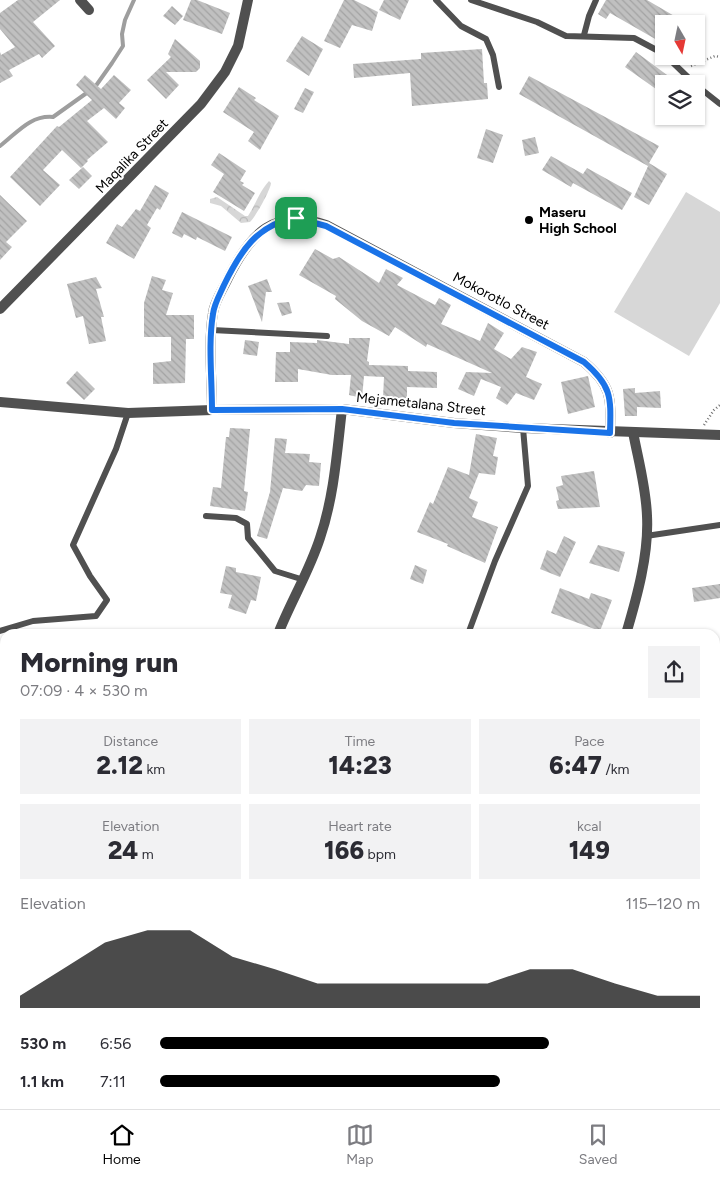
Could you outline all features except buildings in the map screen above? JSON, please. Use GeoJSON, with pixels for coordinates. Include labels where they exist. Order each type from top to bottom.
{"type":"FeatureCollection","features":[{"type":"Feature","properties":{"kind":"street"},"geometry":{"type":"LineString","coordinates":[[80,0],[89,10]]}},
{"type":"Feature","properties":{"kind":"street","name":"Maqalika Street"},"geometry":{"type":"LineString","coordinates":[[0,309],[201,104],[225,72],[238,46],[248,0]]}},
{"type":"Feature","properties":{"kind":"street","name":"Mokorotlo Street"},"geometry":{"type":"LineString","coordinates":[[212,410],[213,312],[219,297],[241,254],[249,243],[268,227],[280,220],[296,218],[310,220],[326,226],[584,362],[601,377],[607,390],[611,405],[610,433]]}},
{"type":"Feature","properties":{"kind":"street","name":"Mejametalana Street"},"geometry":{"type":"LineString","coordinates":[[0,402],[128,413],[342,409],[454,423],[523,428],[720,436]]}},
{"type":"Feature","properties":{"kind":"street"},"geometry":{"type":"LineString","coordinates":[[280,629],[290,603],[304,580],[321,537],[334,481],[342,409]]}},
{"type":"Feature","properties":{"kind":"street"},"geometry":{"type":"LineString","coordinates":[[627,629],[642,567],[646,536],[645,492],[633,432]]}},
{"type":"Feature","properties":{"kind":"lane"},"geometry":{"type":"LineString","coordinates":[[436,0],[461,26],[486,39],[493,55],[499,87]]}},
{"type":"Feature","properties":{"kind":"lane"},"geometry":{"type":"LineString","coordinates":[[471,0],[537,22],[566,36],[584,35],[634,38],[655,50]]}},
{"type":"Feature","properties":{"kind":"lane"},"geometry":{"type":"LineString","coordinates":[[584,35],[588,16],[596,0]]}},
{"type":"Feature","properties":{"kind":"lane"},"geometry":{"type":"LineString","coordinates":[[675,65],[686,75]]}},
{"type":"Feature","properties":{"kind":"lane"},"geometry":{"type":"LineString","coordinates":[[705,92],[720,104]]}},
{"type":"Feature","properties":{"kind":"lane"},"geometry":{"type":"LineString","coordinates":[[212,330],[327,336]]}},
{"type":"Feature","properties":{"kind":"lane"},"geometry":{"type":"LineString","coordinates":[[7,629],[33,622],[96,616],[107,600],[90,576],[73,544],[116,449],[128,413]]}},
{"type":"Feature","properties":{"kind":"lane"},"geometry":{"type":"LineString","coordinates":[[470,629],[495,561],[528,486],[523,428]]}},
{"type":"Feature","properties":{"kind":"lane"},"geometry":{"type":"LineString","coordinates":[[206,516],[236,518],[247,524],[248,538],[274,572],[304,580]]}},
{"type":"Feature","properties":{"kind":"lane"},"geometry":{"type":"LineString","coordinates":[[646,536],[720,525]]}},
{"type":"Feature","properties":{"kind":"path"},"geometry":{"type":"LineString","coordinates":[[681,71],[715,56],[720,57]]}},
{"type":"Feature","properties":{"kind":"path"},"geometry":{"type":"LineString","coordinates":[[704,435],[704,424],[720,405]]}},
{"type":"Feature","properties":{"kind":"green space"},"geometry":{"type":"Polygon","coordinates":[[[269,181],[271,183],[268,191],[250,222],[241,223],[221,206],[210,203],[210,199],[217,197],[245,216],[248,216],[269,181]]]}},
{"type":"Feature","properties":{"kind":"green space"},"geometry":{"type":"Polygon","coordinates":[[[686,192],[720,212],[720,303],[689,356],[614,312],[686,192]]]}},
{"type":"Feature","properties":{"kind":"waterway"},"geometry":{"type":"LineString","coordinates":[[0,146],[31,122],[45,117],[53,117],[95,87],[123,46],[122,34],[125,20],[134,0]]}},
{"type":"Feature","properties":{"kind":"place","name":"Maseru High School"},"geometry":{"type":"Point","coordinates":[529,220]}},
{"type":"Feature","properties":{"kind":"route"},"geometry":{"type":"LineString","coordinates":[[296,218],[310,220],[326,226],[584,362],[601,377],[607,390],[611,405],[610,433],[454,423],[342,409],[212,410],[213,312],[219,297],[232,270],[249,243],[268,227],[280,220],[296,218]]}}]}
